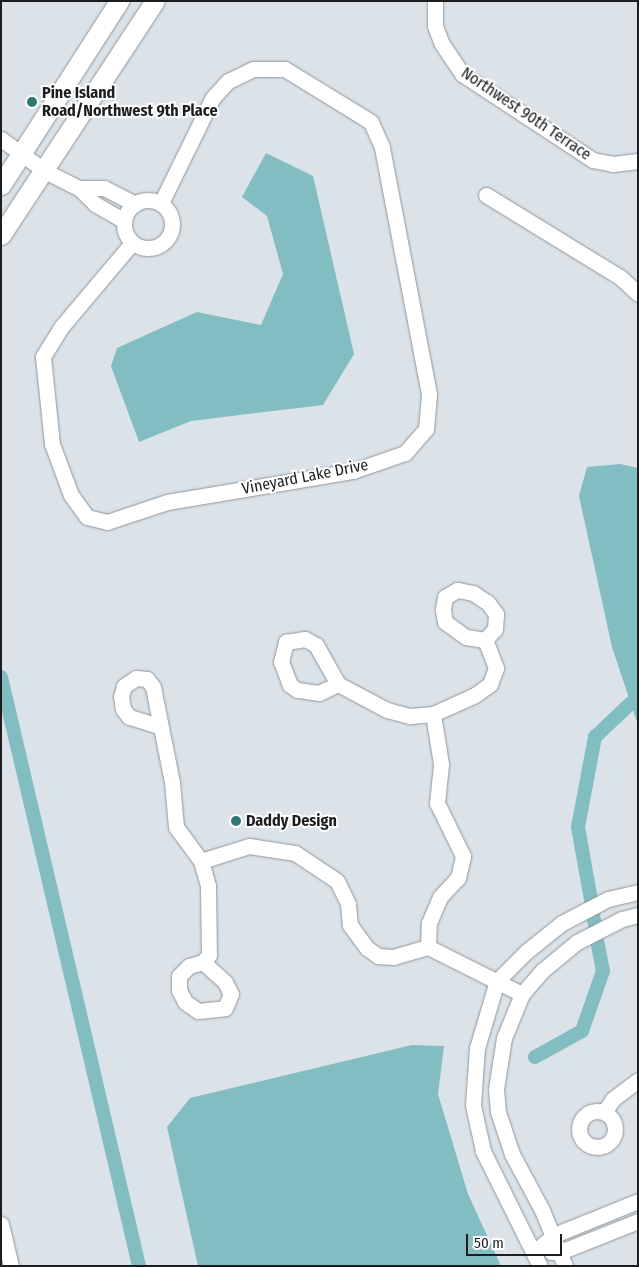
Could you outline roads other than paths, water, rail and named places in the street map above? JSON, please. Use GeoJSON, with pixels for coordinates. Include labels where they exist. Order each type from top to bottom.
{"type":"FeatureCollection","features":[{"type":"Feature","properties":{"kind":"main road"},"geometry":{"type":"LineString","coordinates":[[1,184],[119,1]]}},
{"type":"Feature","properties":{"kind":"main road"},"geometry":{"type":"LineString","coordinates":[[1,235],[45,171],[155,1]]}},
{"type":"Feature","properties":{"kind":"street","name":"Northwest 90th Terrace"},"geometry":{"type":"LineString","coordinates":[[435,1],[435,26],[442,44],[462,74],[593,160],[613,164],[638,161]]}},
{"type":"Feature","properties":{"kind":"street","name":"Vineyard Lake Drive"},"geometry":{"type":"LineString","coordinates":[[132,242],[62,326],[43,357],[52,444],[70,495],[87,517],[107,522],[167,502],[353,471],[405,453],[426,429],[429,394],[382,147],[371,122],[285,69],[253,69],[228,81],[212,99],[161,203]]}},
{"type":"Feature","properties":{"kind":"street"},"geometry":{"type":"LineString","coordinates":[[1,139],[45,171],[79,188],[95,204],[124,221]]}},
{"type":"Feature","properties":{"kind":"street"},"geometry":{"type":"LineString","coordinates":[[79,188],[104,188],[135,204]]}},
{"type":"Feature","properties":{"kind":"street"},"geometry":{"type":"LineString","coordinates":[[486,195],[620,277],[638,294]]}},
{"type":"Feature","properties":{"kind":"street"},"geometry":{"type":"LineString","coordinates":[[146,200],[161,203],[171,216],[172,232],[168,239],[162,244],[147,249],[132,242],[127,236],[124,221],[135,204],[146,200]]}},
{"type":"Feature","properties":{"kind":"street"},"geometry":{"type":"LineString","coordinates":[[338,684],[387,710],[410,716],[433,714],[476,695],[490,684],[496,668],[485,640]]}},
{"type":"Feature","properties":{"kind":"street"},"geometry":{"type":"LineString","coordinates":[[428,947],[429,922],[440,897],[458,878],[463,856],[437,804],[441,764],[433,714]]}},
{"type":"Feature","properties":{"kind":"street"},"geometry":{"type":"LineString","coordinates":[[159,726],[172,782],[176,827],[201,861],[208,886],[209,955],[203,962]]}},
{"type":"Feature","properties":{"kind":"street"},"geometry":{"type":"LineString","coordinates":[[201,861],[249,846],[295,853],[338,881],[348,904],[350,925],[367,948],[378,956],[393,957],[428,947],[522,994]]}},
{"type":"Feature","properties":{"kind":"street"},"geometry":{"type":"LineString","coordinates":[[537,1259],[483,1150],[473,1105],[477,1048],[497,981],[526,951],[562,923],[608,899],[638,892]]}},
{"type":"Feature","properties":{"kind":"street"},"geometry":{"type":"LineString","coordinates":[[563,1259],[554,1235],[512,1154],[498,1112],[496,1089],[504,1038],[522,994],[543,970],[577,942],[622,919],[638,915]]}},
{"type":"Feature","properties":{"kind":"street"},"geometry":{"type":"LineString","coordinates":[[604,1112],[613,1099],[638,1080]]}},
{"type":"Feature","properties":{"kind":"street"},"geometry":{"type":"LineString","coordinates":[[537,1259],[554,1235],[638,1201]]}},
{"type":"Feature","properties":{"kind":"street"},"geometry":{"type":"LineString","coordinates":[[537,1259],[563,1259],[638,1221]]}},
{"type":"Feature","properties":{"kind":"street"},"geometry":{"type":"LineString","coordinates":[[1,1224],[11,1266]]}},
{"type":"Feature","properties":{"kind":"water"},"geometry":{"type":"Polygon","coordinates":[[[266,153],[313,176],[354,354],[323,405],[191,421],[139,442],[111,366],[117,348],[197,312],[261,325],[283,274],[267,216],[242,197],[266,153]]]}},
{"type":"Feature","properties":{"kind":"water"},"geometry":{"type":"Polygon","coordinates":[[[620,464],[638,468],[638,725],[612,647],[579,496],[587,467],[620,464]]]}},
{"type":"Feature","properties":{"kind":"water"},"geometry":{"type":"Polygon","coordinates":[[[412,1045],[444,1046],[438,1094],[468,1194],[501,1266],[198,1266],[167,1127],[190,1098],[412,1045]]]}},
{"type":"Feature","properties":{"kind":"waterway"},"geometry":{"type":"LineString","coordinates":[[1,677],[139,1266]]}},
{"type":"Feature","properties":{"kind":"waterway"},"geometry":{"type":"LineString","coordinates":[[591,900],[578,827],[595,737],[631,703]]}},
{"type":"Feature","properties":{"kind":"waterway"},"geometry":{"type":"LineString","coordinates":[[593,915],[595,925]]}},
{"type":"Feature","properties":{"kind":"waterway"},"geometry":{"type":"LineString","coordinates":[[535,1057],[582,1031],[603,971],[597,940]]}},
{"type":"Feature","properties":{"kind":"place","name":"Pine Island Road/Northwest 9th Place"},"geometry":{"type":"Point","coordinates":[32,102]}},
{"type":"Feature","properties":{"kind":"place","name":"Daddy Design"},"geometry":{"type":"Point","coordinates":[236,821]}}]}
